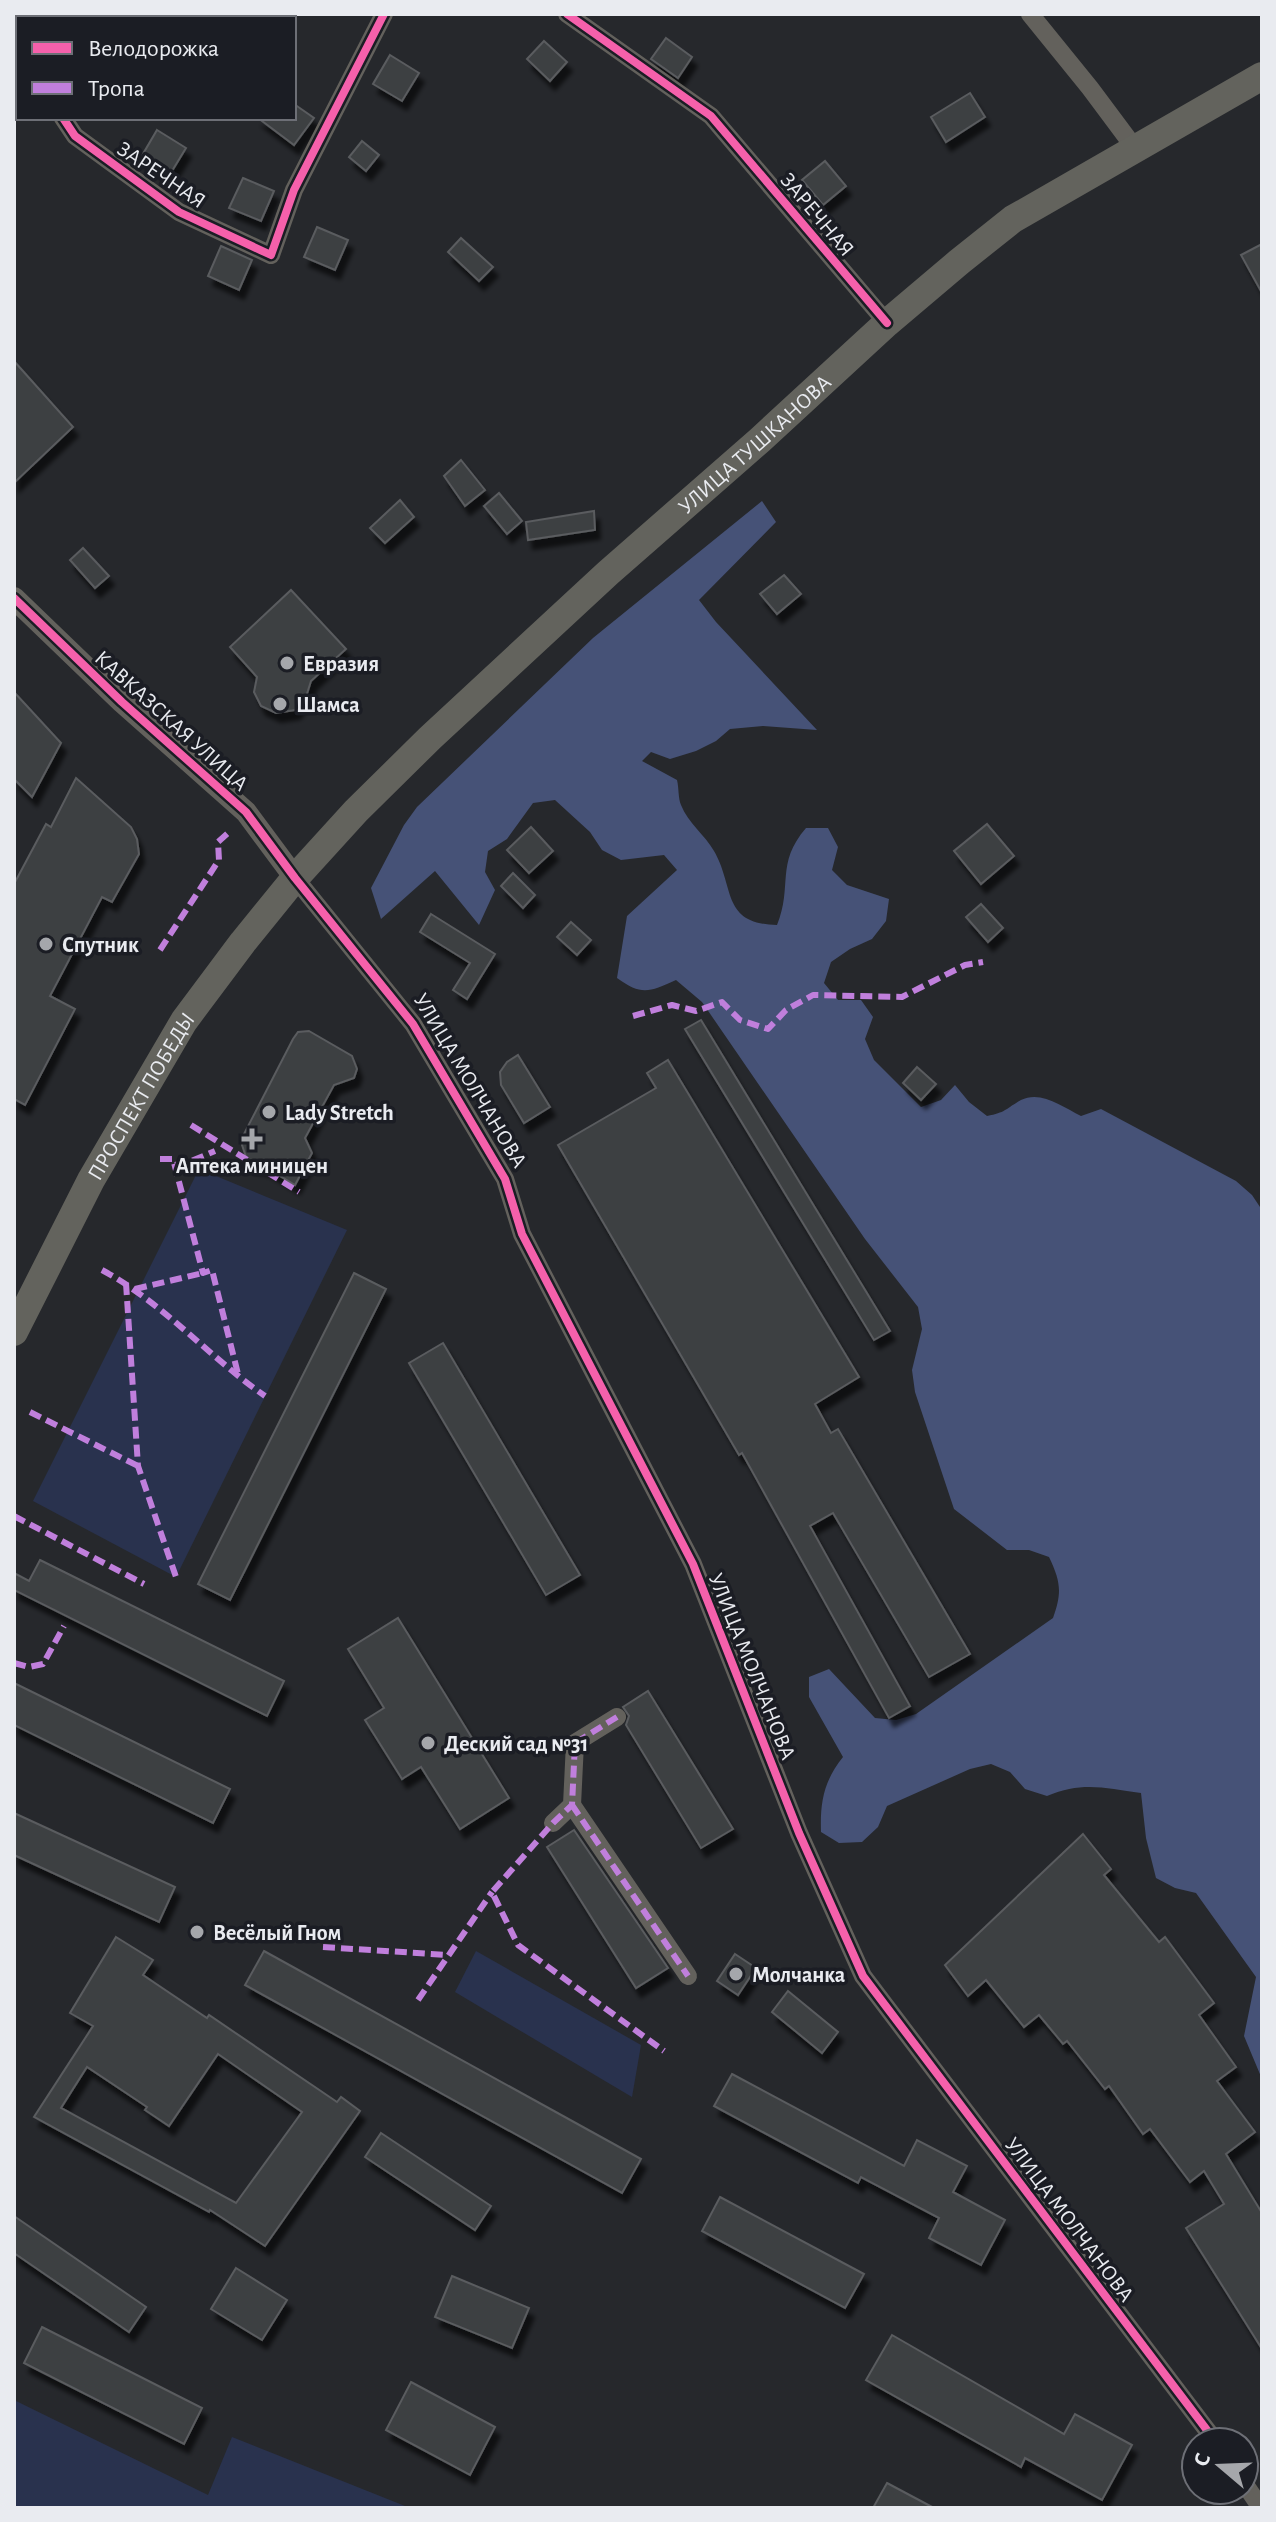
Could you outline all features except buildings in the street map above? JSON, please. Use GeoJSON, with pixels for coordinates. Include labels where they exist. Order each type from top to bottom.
{"type":"FeatureCollection","features":[{"type":"Feature","properties":{"kind":"main road","name":"УЛИЦА ТУШКАНОВА"},"geometry":{"type":"LineString","coordinates":[[295,878],[356,811],[430,738],[608,573],[887,323],[1013,219],[1262,76]]}},
{"type":"Feature","properties":{"kind":"main road","name":"ПРОСПЕКТ ПОБЕДЫ"},"geometry":{"type":"LineString","coordinates":[[14,1332],[91,1180],[184,1021],[295,878]]}},
{"type":"Feature","properties":{"kind":"street","name":"ЗАРЕЧНАЯ"},"geometry":{"type":"LineString","coordinates":[[64,120],[75,136],[179,212],[271,255],[294,190],[384,14]]}},
{"type":"Feature","properties":{"kind":"street","name":"ЗАРЕЧНАЯ"},"geometry":{"type":"LineString","coordinates":[[567,14],[711,116],[887,323]]}},
{"type":"Feature","properties":{"kind":"street"},"geometry":{"type":"LineString","coordinates":[[1030,14],[1134,147]]}},
{"type":"Feature","properties":{"kind":"street","name":"КАВКАЗСКАЯ УЛИЦА"},"geometry":{"type":"LineString","coordinates":[[14,598],[122,702],[246,812],[295,878]]}},
{"type":"Feature","properties":{"kind":"street","name":"УЛИЦА МОЛЧАНОВА"},"geometry":{"type":"LineString","coordinates":[[295,878],[413,1024],[505,1179],[522,1234],[693,1564],[799,1833],[863,1976],[1204,2426]]}},
{"type":"Feature","properties":{"kind":"street"},"geometry":{"type":"LineString","coordinates":[[617,1717],[575,1743],[572,1805],[688,1976]]}},
{"type":"Feature","properties":{"kind":"street"},"geometry":{"type":"LineString","coordinates":[[553,1823],[572,1805]]}},
{"type":"Feature","properties":{"kind":"shaded area"},"geometry":{"type":"Polygon","coordinates":[[[762,501],[776,522],[699,600],[817,730],[763,726],[730,729],[716,741],[696,751],[670,759],[651,752],[642,761],[677,780],[681,805],[714,851],[738,911],[759,923],[777,925],[782,911],[787,864],[797,841],[806,828],[828,828],[838,847],[832,870],[847,885],[889,899],[886,921],[872,939],[831,962],[824,983],[838,1000],[861,1000],[873,1017],[865,1039],[874,1060],[921,1107],[941,1100],[955,1085],[969,1102],[987,1116],[1002,1112],[1029,1097],[1044,1098],[1081,1116],[1101,1109],[1236,1181],[1252,1195],[1262,1210],[1262,2079],[1244,2036],[1256,1977],[1196,1893],[1175,1888],[1156,1878],[1146,1838],[1141,1793],[1083,1787],[1047,1796],[1025,1789],[1010,1772],[991,1764],[970,1769],[887,1806],[878,1827],[862,1842],[839,1843],[821,1832],[824,1792],[831,1774],[843,1757],[809,1697],[809,1677],[829,1669],[875,1718],[896,1720],[916,1714],[1053,1618],[1059,1594],[1058,1581],[1049,1557],[1029,1550],[1007,1550],[954,1509],[915,1392],[912,1370],[922,1329],[918,1307],[865,1239],[702,1002],[676,980],[640,990],[617,978],[627,916],[677,870],[664,855],[621,860],[602,850],[590,832],[555,800],[533,803],[507,839],[488,851],[485,872],[495,890],[479,925],[435,871],[381,919],[371,888],[404,825],[417,807],[593,638],[762,501]]]}},
{"type":"Feature","properties":{"kind":"shaded area"},"geometry":{"type":"Polygon","coordinates":[[[199,1169],[347,1230],[176,1577],[33,1501],[199,1169]]]}},
{"type":"Feature","properties":{"kind":"shaded area"},"geometry":{"type":"Polygon","coordinates":[[[476,1951],[641,2045],[632,2097],[455,1992],[476,1951]]]}},
{"type":"Feature","properties":{"kind":"shaded area"},"geometry":{"type":"Polygon","coordinates":[[[14,2400],[208,2495],[232,2437],[410,2508],[14,2508],[14,2400]]]}},
{"type":"Feature","properties":{"kind":"marked path"},"geometry":{"type":"LineString","coordinates":[[160,950],[219,860],[218,842],[228,833]]}},
{"type":"Feature","properties":{"kind":"marked path"},"geometry":{"type":"LineString","coordinates":[[633,1016],[672,1005],[696,1011],[722,1002],[740,1020],[768,1029],[786,1010],[813,995],[902,997],[965,965],[983,962]]}},
{"type":"Feature","properties":{"kind":"marked path"},"geometry":{"type":"LineString","coordinates":[[191,1125],[299,1192]]}},
{"type":"Feature","properties":{"kind":"marked path"},"geometry":{"type":"LineString","coordinates":[[175,1165],[215,1151]]}},
{"type":"Feature","properties":{"kind":"marked path"},"geometry":{"type":"LineString","coordinates":[[160,1159],[173,1159],[203,1273],[212,1270],[239,1378]]}},
{"type":"Feature","properties":{"kind":"marked path"},"geometry":{"type":"LineString","coordinates":[[102,1270],[166,1314],[265,1396]]}},
{"type":"Feature","properties":{"kind":"marked path"},"geometry":{"type":"LineString","coordinates":[[135,1289],[203,1273]]}},
{"type":"Feature","properties":{"kind":"marked path"},"geometry":{"type":"LineString","coordinates":[[126,1283],[138,1466],[176,1577]]}},
{"type":"Feature","properties":{"kind":"marked path"},"geometry":{"type":"LineString","coordinates":[[30,1412],[138,1466]]}},
{"type":"Feature","properties":{"kind":"marked path"},"geometry":{"type":"LineString","coordinates":[[14,1516],[144,1584]]}},
{"type":"Feature","properties":{"kind":"marked path"},"geometry":{"type":"LineString","coordinates":[[14,1663],[29,1667],[43,1664],[64,1626]]}},
{"type":"Feature","properties":{"kind":"marked path"},"geometry":{"type":"LineString","coordinates":[[617,1717],[575,1743],[572,1805],[492,1892],[518,1945],[664,2051]]}},
{"type":"Feature","properties":{"kind":"marked path"},"geometry":{"type":"LineString","coordinates":[[572,1805],[688,1976]]}},
{"type":"Feature","properties":{"kind":"marked path"},"geometry":{"type":"LineString","coordinates":[[418,2000],[492,1892]]}},
{"type":"Feature","properties":{"kind":"marked path"},"geometry":{"type":"LineString","coordinates":[[323,1947],[448,1955]]}},
{"type":"Feature","properties":{"kind":"cycle path"},"geometry":{"type":"LineString","coordinates":[[64,120],[75,136],[179,212],[271,255],[294,190],[384,14]]}},
{"type":"Feature","properties":{"kind":"cycle path"},"geometry":{"type":"LineString","coordinates":[[567,14],[711,116],[887,323]]}},
{"type":"Feature","properties":{"kind":"cycle path"},"geometry":{"type":"LineString","coordinates":[[14,598],[122,702],[246,812],[413,1024],[505,1179],[522,1234],[693,1564],[799,1833],[863,1976],[1204,2426]]}},
{"type":"Feature","properties":{"kind":"place","name":"Евразия"},"geometry":{"type":"Point","coordinates":[287,663]}},
{"type":"Feature","properties":{"kind":"place","name":"Шамса"},"geometry":{"type":"Point","coordinates":[280,704]}},
{"type":"Feature","properties":{"kind":"place","name":"Спутник"},"geometry":{"type":"Point","coordinates":[46,944]}},
{"type":"Feature","properties":{"kind":"place","name":"Lady Stretch"},"geometry":{"type":"Point","coordinates":[269,1112]}},
{"type":"Feature","properties":{"kind":"place","name":"Аптека миницен"},"geometry":{"type":"Point","coordinates":[252,1139]}},
{"type":"Feature","properties":{"kind":"place","name":"Деский сад №31"},"geometry":{"type":"Point","coordinates":[428,1743]}},
{"type":"Feature","properties":{"kind":"place","name":"Весёлый Гном"},"geometry":{"type":"Point","coordinates":[197,1932]}},
{"type":"Feature","properties":{"kind":"place","name":"Молчанка"},"geometry":{"type":"Point","coordinates":[736,1974]}}]}
